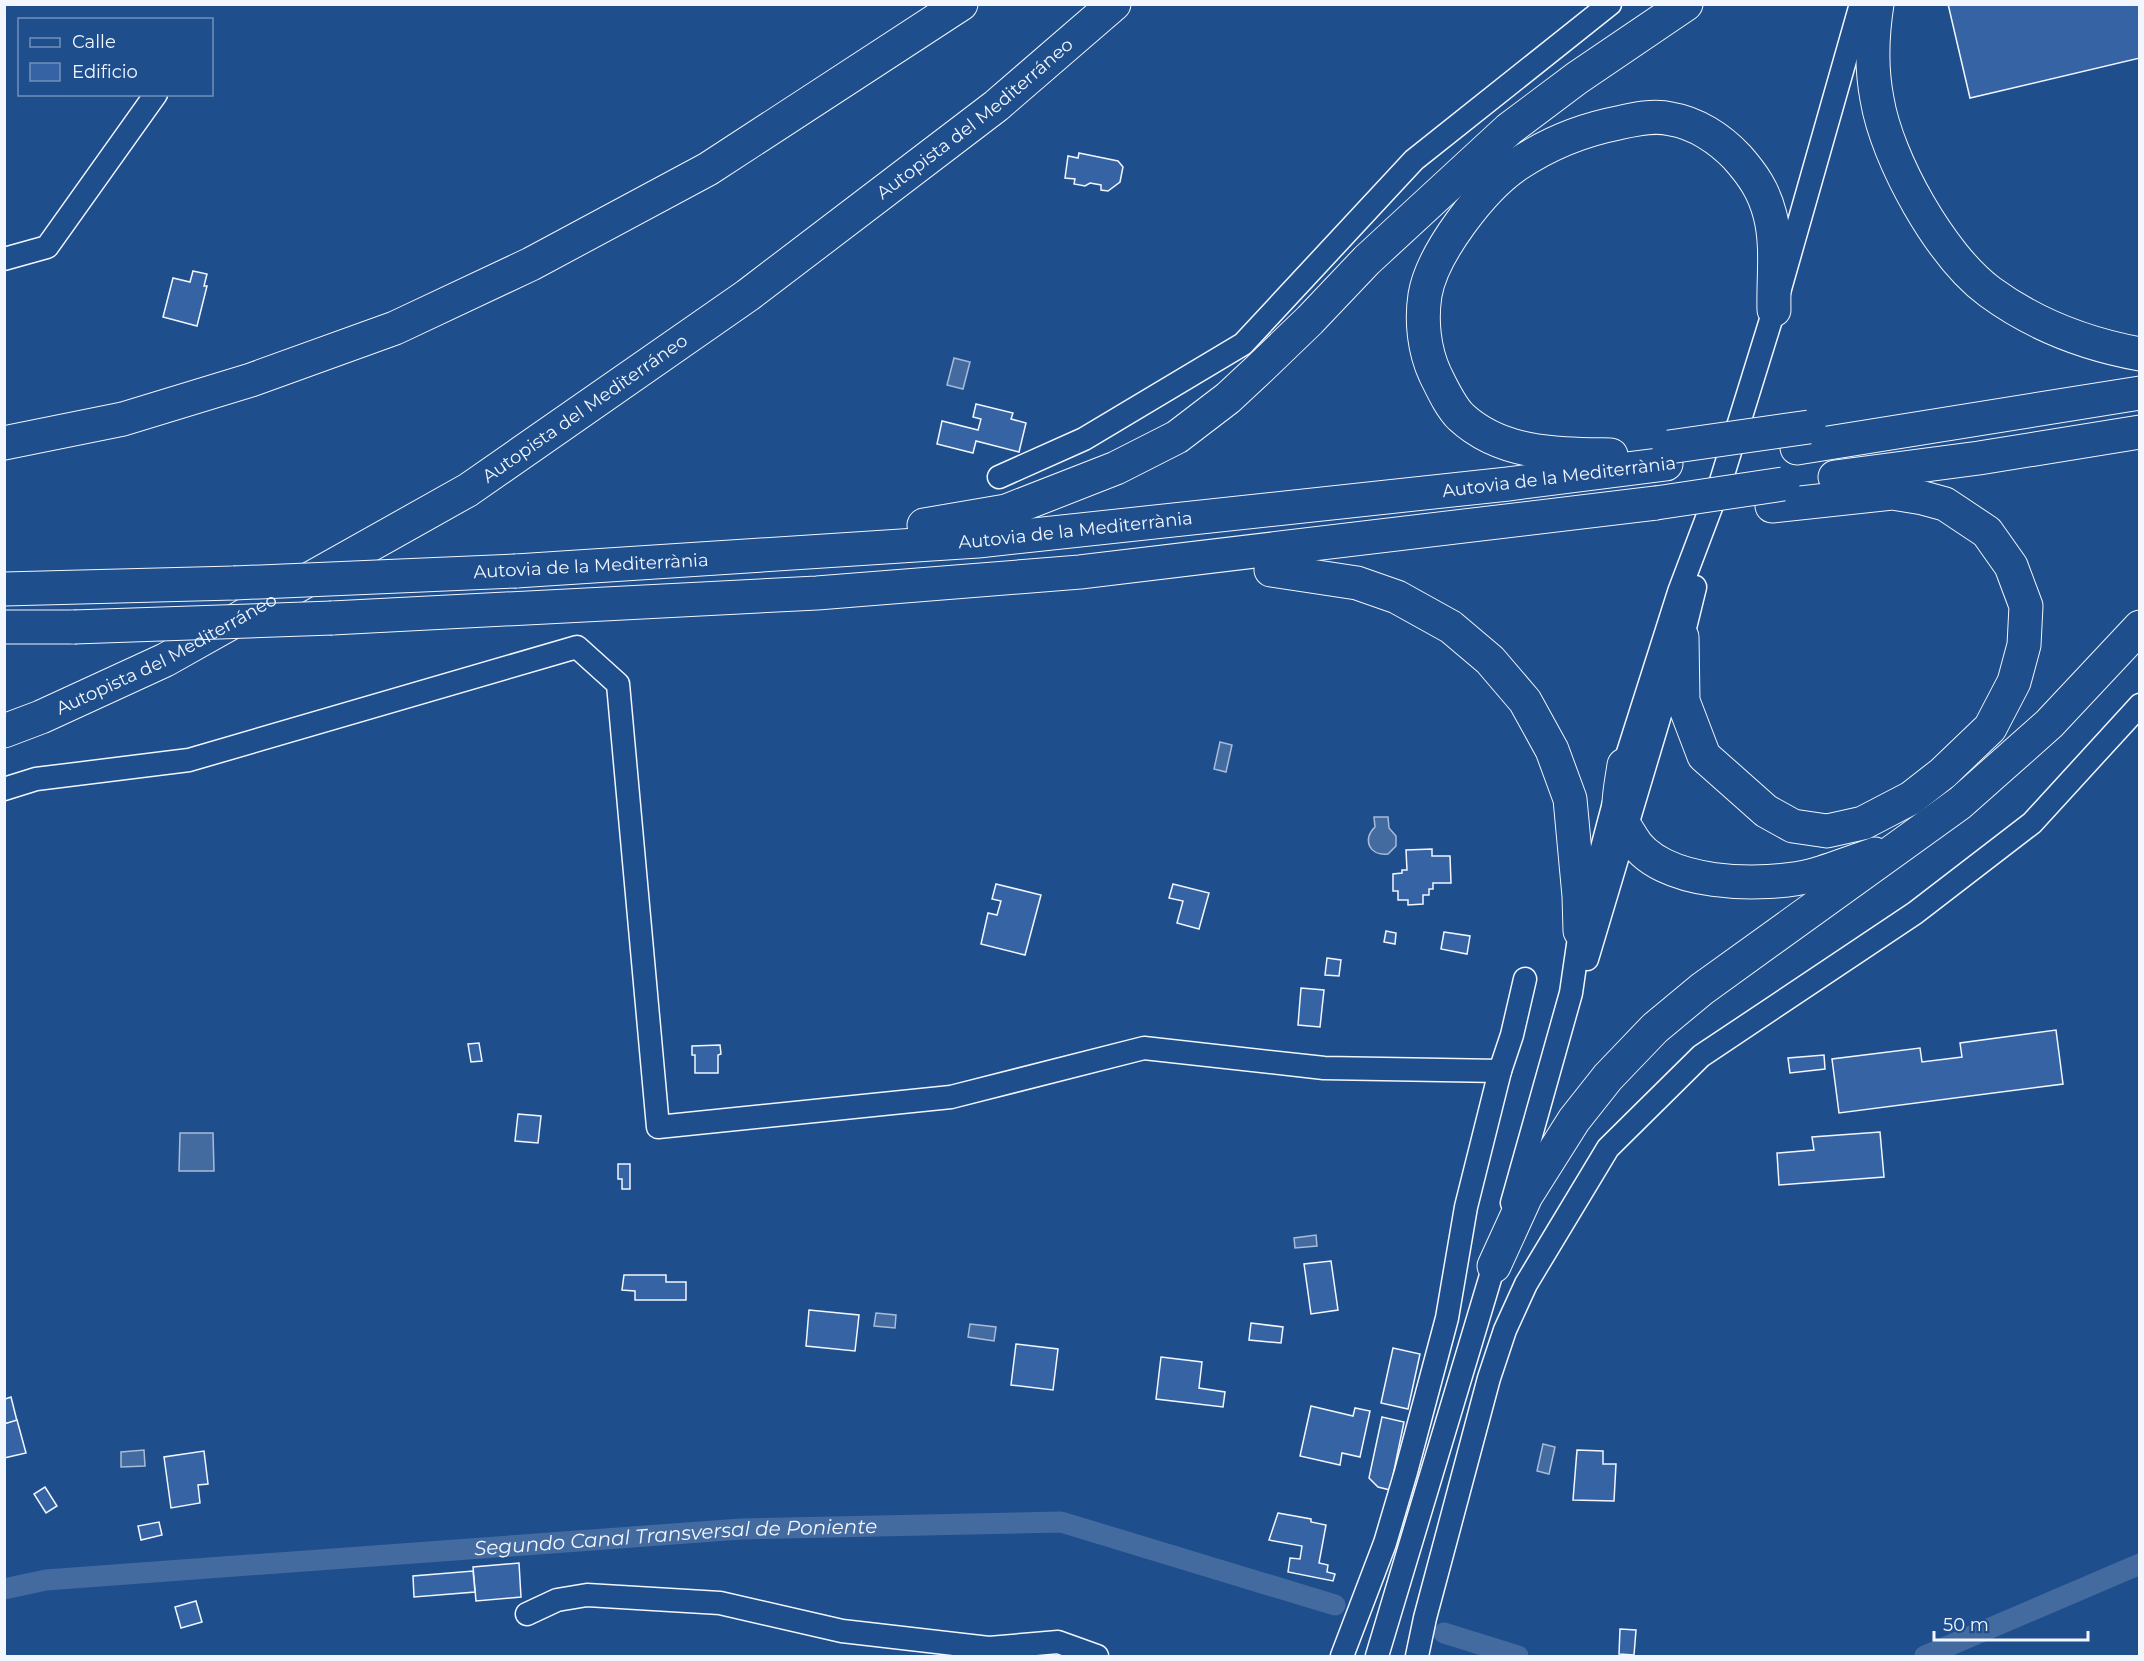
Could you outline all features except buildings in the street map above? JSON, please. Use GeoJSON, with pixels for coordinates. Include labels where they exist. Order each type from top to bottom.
{"type":"FeatureCollection","features":[{"type":"Feature","properties":{"kind":"highway"},"geometry":{"type":"LineString","coordinates":[[4,443],[123,419],[251,380],[395,328],[531,264],[708,169],[961,4]]}},
{"type":"Feature","properties":{"kind":"highway","name":"Autopista del Mediterráneo"},"geometry":{"type":"LineString","coordinates":[[4,731],[41,717],[165,660],[468,490],[748,295],[996,106],[1114,4]]}},
{"type":"Feature","properties":{"kind":"highway"},"geometry":{"type":"LineString","coordinates":[[730,557],[774,538],[918,525],[1006,511],[1116,468],[1177,437],[1250,378],[1367,260],[1509,129],[1577,78],[1686,4]]}},
{"type":"Feature","properties":{"kind":"highway"},"geometry":{"type":"LineString","coordinates":[[1865,6],[1877,101],[1889,141],[1909,188],[1952,256],[1988,291],[2040,323],[2069,336],[2109,349],[2139,354]]}},
{"type":"Feature","properties":{"kind":"highway"},"geometry":{"type":"LineString","coordinates":[[1668,455],[1611,455],[1533,450],[1494,440],[1460,416],[1443,390],[1429,361],[1424,333],[1425,294],[1434,266],[1483,193],[1516,165],[1553,143],[1601,126],[1642,118],[1671,119],[1701,129],[1726,145],[1756,178],[1770,215],[1773,236],[1773,310]]}},
{"type":"Feature","properties":{"kind":"highway"},"geometry":{"type":"LineString","coordinates":[[1803,437],[2139,374]]}},
{"type":"Feature","properties":{"kind":"highway","name":"Autovia de la Mediterrània"},"geometry":{"type":"LineString","coordinates":[[4,589],[234,583],[516,571],[978,541],[1496,486],[1668,455],[2139,393]]}},
{"type":"Feature","properties":{"kind":"highway","name":"Autovia de la Mediterrània"},"geometry":{"type":"LineString","coordinates":[[4,627],[74,627],[332,618],[805,593],[1080,572],[1654,512],[1778,495],[1979,458],[2139,432]]}},
{"type":"Feature","properties":{"kind":"highway"},"geometry":{"type":"LineString","coordinates":[[1683,637],[1681,664],[1683,701],[1704,756],[1766,811],[1792,826],[1827,831],[1863,823],[1911,798],[1943,773],[1990,728],[2014,682],[2024,645],[2026,606],[2011,566],[1987,532],[1945,504],[1923,498],[1892,493],[1778,495]]}},
{"type":"Feature","properties":{"kind":"highway"},"geometry":{"type":"LineString","coordinates":[[1080,572],[1136,581],[1271,570],[1654,512]]}},
{"type":"Feature","properties":{"kind":"highway"},"geometry":{"type":"LineString","coordinates":[[1271,570],[1357,583],[1397,597],[1450,627],[1490,660],[1525,701],[1552,750],[1570,799],[1580,930]]}},
{"type":"Feature","properties":{"kind":"highway"},"geometry":{"type":"LineString","coordinates":[[1494,1266],[1526,1196],[1574,1120],[1608,1077],[1655,1028],[1702,989],[1960,803],[2049,724],[2139,627]]}},
{"type":"Feature","properties":{"kind":"highway"},"geometry":{"type":"LineString","coordinates":[[1624,765],[1619,813],[1636,846],[1653,861],[1671,870],[1706,878],[1761,882],[1812,875],[1881,852],[1911,839]]}},
{"type":"Feature","properties":{"kind":"street"},"geometry":{"type":"LineString","coordinates":[[999,477],[1084,439],[1243,344],[1414,160],[1610,4]]}},
{"type":"Feature","properties":{"kind":"street"},"geometry":{"type":"LineString","coordinates":[[1571,993],[1590,952],[1683,637],[1721,481],[1865,6]]}},
{"type":"Feature","properties":{"kind":"street"},"geometry":{"type":"LineString","coordinates":[[4,259],[47,247],[155,96]]}},
{"type":"Feature","properties":{"kind":"street"},"geometry":{"type":"LineString","coordinates":[[1377,1656],[1494,1266],[1571,993],[1580,930],[1624,765],[1679,592],[1721,481]]}},
{"type":"Feature","properties":{"kind":"street"},"geometry":{"type":"LineString","coordinates":[[4,789],[36,779],[189,760],[577,647],[618,684],[658,1127],[951,1097],[1144,1048],[1324,1068],[1500,1071]]}},
{"type":"Feature","properties":{"kind":"street"},"geometry":{"type":"LineString","coordinates":[[1417,1656],[1425,1618],[1504,1330],[1526,1284],[1608,1148],[1701,1056],[1915,913],[2032,823],[2139,705]]}},
{"type":"Feature","properties":{"kind":"street"},"geometry":{"type":"LineString","coordinates":[[1342,1656],[1385,1543],[1409,1461],[1447,1318],[1466,1206],[1525,979]]}},
{"type":"Feature","properties":{"kind":"street"},"geometry":{"type":"LineString","coordinates":[[527,1614],[557,1600],[587,1595],[720,1603],[842,1631],[989,1648],[1058,1642],[1097,1656]]}},
{"type":"Feature","properties":{"kind":"water"},"geometry":{"type":"Polygon","coordinates":[[[954,358],[970,362],[963,389],[947,385],[954,358]]]}},
{"type":"Feature","properties":{"kind":"water"},"geometry":{"type":"Polygon","coordinates":[[[1220,742],[1232,745],[1226,772],[1214,769],[1220,742]]]}},
{"type":"Feature","properties":{"kind":"water"},"geometry":{"type":"Polygon","coordinates":[[[1374,817],[1388,817],[1389,828],[1396,836],[1396,846],[1388,854],[1376,852],[1368,841],[1375,827],[1374,817]]]}},
{"type":"Feature","properties":{"kind":"water"},"geometry":{"type":"Polygon","coordinates":[[[180,1133],[213,1133],[214,1171],[179,1171],[180,1133]]]}},
{"type":"Feature","properties":{"kind":"water"},"geometry":{"type":"Polygon","coordinates":[[[1316,1235],[1317,1246],[1295,1248],[1294,1238],[1316,1235]]]}},
{"type":"Feature","properties":{"kind":"water"},"geometry":{"type":"Polygon","coordinates":[[[876,1313],[896,1315],[895,1328],[874,1326],[876,1313]]]}},
{"type":"Feature","properties":{"kind":"water"},"geometry":{"type":"Polygon","coordinates":[[[970,1324],[996,1327],[994,1341],[968,1337],[970,1324]]]}},
{"type":"Feature","properties":{"kind":"water"},"geometry":{"type":"Polygon","coordinates":[[[1543,1444],[1555,1447],[1549,1474],[1537,1471],[1543,1444]]]}},
{"type":"Feature","properties":{"kind":"water"},"geometry":{"type":"Polygon","coordinates":[[[144,1450],[145,1466],[121,1467],[121,1452],[144,1450]]]}},
{"type":"Feature","properties":{"kind":"waterway","name":"Segundo Canal Transversal de Poniente"},"geometry":{"type":"LineString","coordinates":[[4,1589],[46,1580],[741,1529],[1061,1522],[1335,1605]]}},
{"type":"Feature","properties":{"kind":"waterway","name":"Segundo Canal Transversal de Poniente"},"geometry":{"type":"LineString","coordinates":[[1925,1656],[2140,1564]]}},
{"type":"Feature","properties":{"kind":"waterway","name":"Segundo Canal Transversal de Poniente"},"geometry":{"type":"LineString","coordinates":[[1444,1633],[1518,1656]]}}]}
